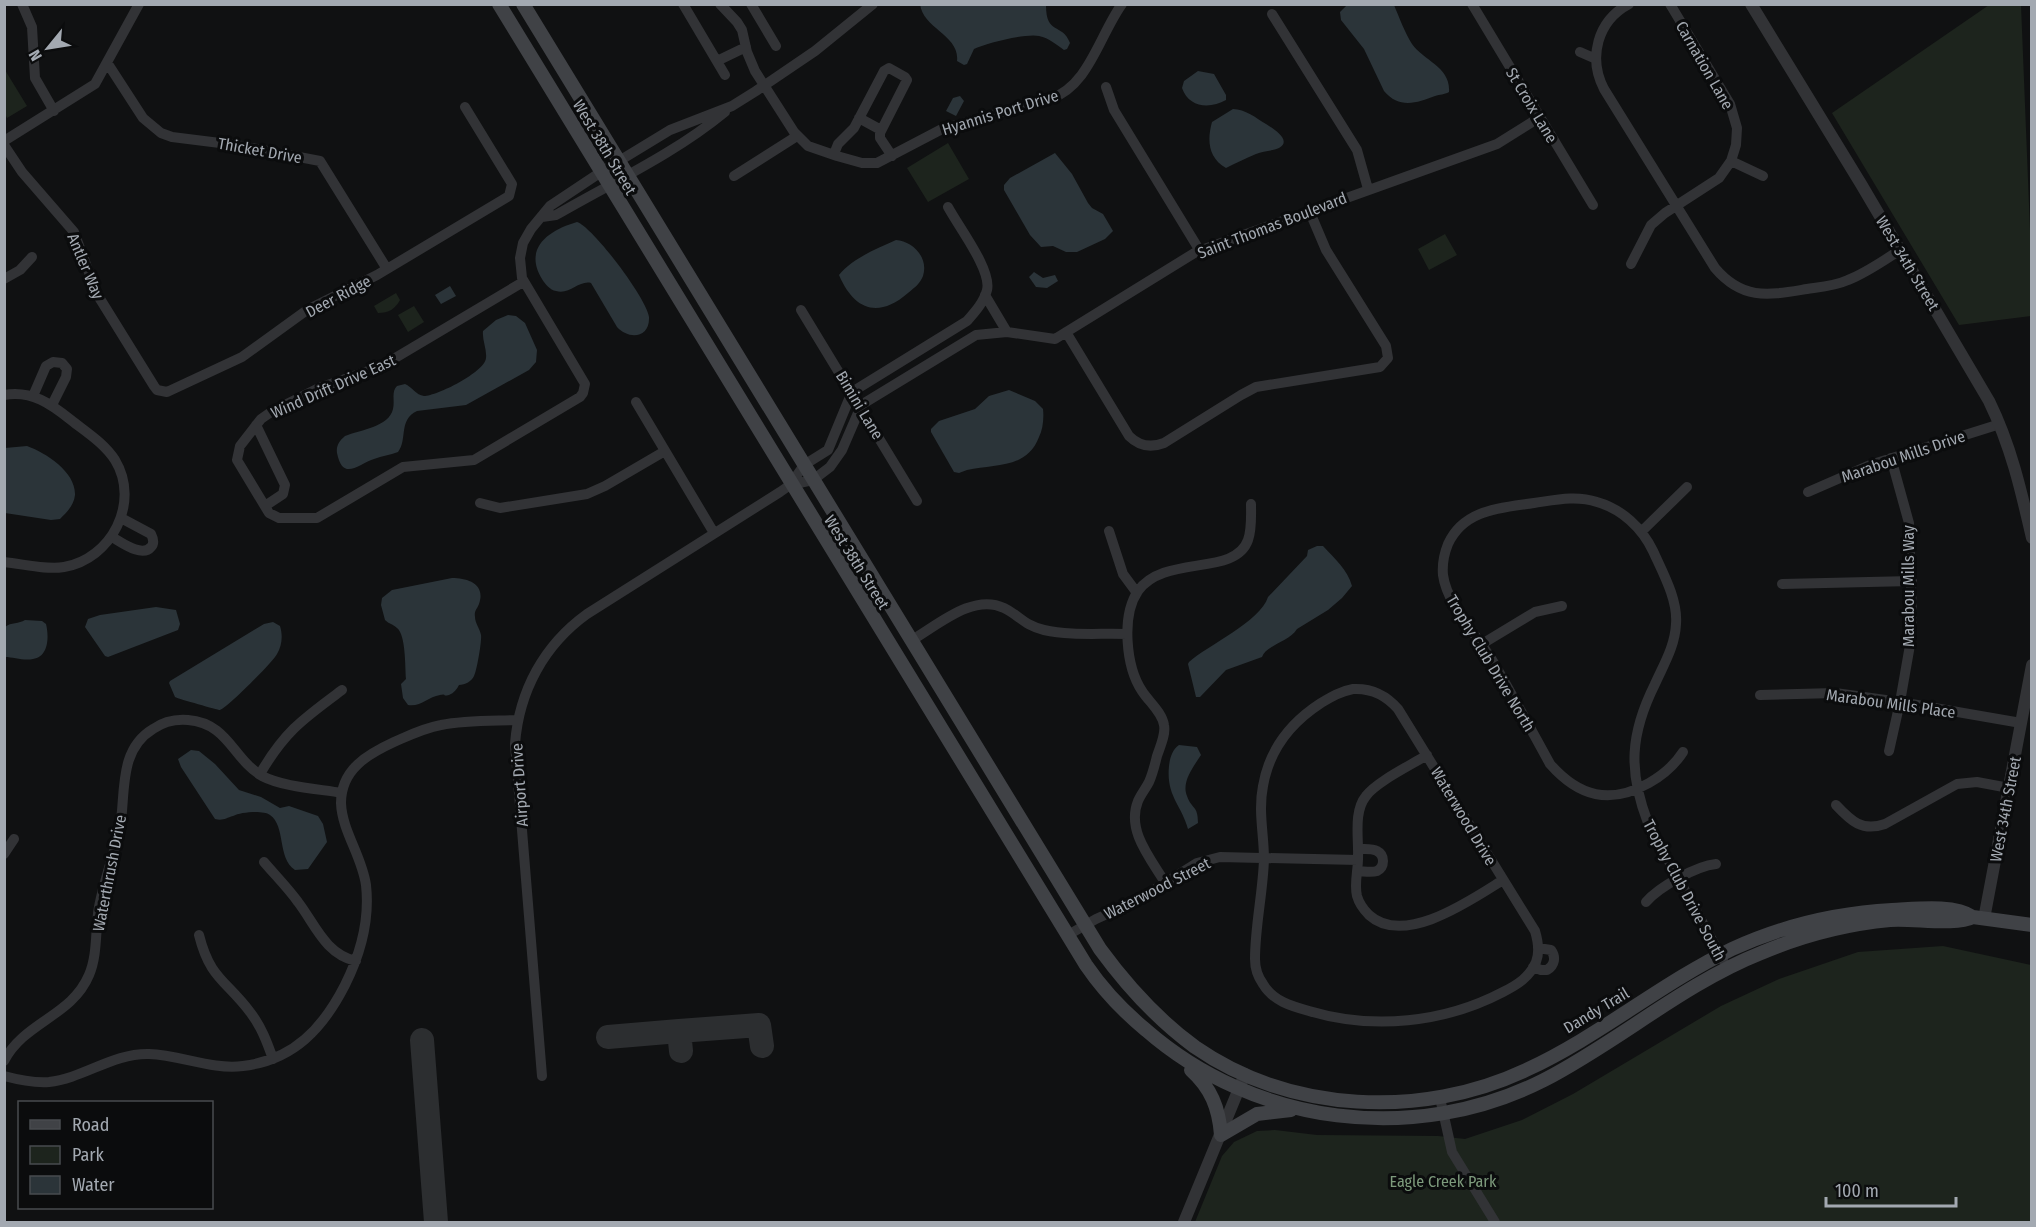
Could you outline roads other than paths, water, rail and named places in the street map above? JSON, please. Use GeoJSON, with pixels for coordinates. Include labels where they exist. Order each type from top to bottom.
{"type":"FeatureCollection","features":[{"type":"Feature","properties":{"kind":"main road","name":"West 38th Street"},"geometry":{"type":"LineString","coordinates":[[499,4],[790,485],[1093,975],[1113,999],[1165,1046],[1205,1072],[1240,1089]]}},
{"type":"Feature","properties":{"kind":"main road","name":"West 38th Street"},"geometry":{"type":"LineString","coordinates":[[523,4],[1085,925],[1114,968],[1154,1013],[1194,1045],[1245,1074]]}},
{"type":"Feature","properties":{"kind":"main road","name":"Dandy Trail"},"geometry":{"type":"LineString","coordinates":[[1245,1074],[1296,1092],[1344,1100],[1403,1102],[1440,1098],[1494,1083],[1528,1069],[1720,955],[1776,932],[1818,920],[1904,909],[1944,910],[1966,913],[1979,918],[2031,925]]}},
{"type":"Feature","properties":{"kind":"main road","name":"Dandy Trail"},"geometry":{"type":"LineString","coordinates":[[1240,1089],[1302,1110],[1367,1119],[1402,1119],[1443,1114],[1494,1101],[1542,1081],[1727,968],[1763,952],[1836,929],[1891,920],[1965,921],[1979,918]]}},
{"type":"Feature","properties":{"kind":"main road"},"geometry":{"type":"LineString","coordinates":[[1165,1046],[1202,1080],[1210,1092],[1216,1106],[1221,1135],[1257,1114],[1302,1110]]}},
{"type":"Feature","properties":{"kind":"street"},"geometry":{"type":"LineString","coordinates":[[22,4],[32,27],[35,78],[54,111]]}},
{"type":"Feature","properties":{"kind":"street"},"geometry":{"type":"LineString","coordinates":[[4,143],[92,87],[108,64],[139,4]]}},
{"type":"Feature","properties":{"kind":"street"},"geometry":{"type":"LineString","coordinates":[[683,4],[725,75]]}},
{"type":"Feature","properties":{"kind":"street","name":"Hyannis Port Drive"},"geometry":{"type":"LineString","coordinates":[[720,4],[738,22],[752,64],[797,136],[815,149],[870,163],[883,161],[942,129],[1050,99],[1065,92],[1079,79],[1121,5]]}},
{"type":"Feature","properties":{"kind":"street"},"geometry":{"type":"LineString","coordinates":[[751,4],[776,46]]}},
{"type":"Feature","properties":{"kind":"street"},"geometry":{"type":"LineString","coordinates":[[542,218],[556,215],[703,130],[732,106],[822,46],[873,4]]}},
{"type":"Feature","properties":{"kind":"street","name":"St Croix Lane"},"geometry":{"type":"LineString","coordinates":[[1472,4],[1593,205]]}},
{"type":"Feature","properties":{"kind":"street"},"geometry":{"type":"LineString","coordinates":[[1629,4],[1613,16],[1605,26],[1597,44],[1596,58],[1601,83],[1717,272],[1737,287],[1756,294],[1773,295],[1841,283],[1900,250]]}},
{"type":"Feature","properties":{"kind":"street","name":"Carnation Lane"},"geometry":{"type":"LineString","coordinates":[[1631,264],[1649,228],[1659,217],[1713,183],[1731,161],[1736,145],[1737,132],[1731,104],[1670,4]]}},
{"type":"Feature","properties":{"kind":"street","name":"West 34th Street"},"geometry":{"type":"LineString","coordinates":[[1751,4],[1978,380],[2000,423],[2018,476],[2031,537]]}},
{"type":"Feature","properties":{"kind":"street"},"geometry":{"type":"LineString","coordinates":[[1272,14],[1356,150],[1368,189]]}},
{"type":"Feature","properties":{"kind":"street"},"geometry":{"type":"LineString","coordinates":[[717,61],[746,47]]}},
{"type":"Feature","properties":{"kind":"street"},"geometry":{"type":"LineString","coordinates":[[1580,52],[1596,58]]}},
{"type":"Feature","properties":{"kind":"street","name":"Thicket Drive"},"geometry":{"type":"LineString","coordinates":[[108,64],[146,121],[161,133],[172,137],[236,145],[320,161],[387,269]]}},
{"type":"Feature","properties":{"kind":"street"},"geometry":{"type":"LineString","coordinates":[[834,154],[838,144],[852,131],[886,69],[889,68],[906,76],[907,83],[881,130],[880,138],[892,156]]}},
{"type":"Feature","properties":{"kind":"street"},"geometry":{"type":"LineString","coordinates":[[1106,87],[1114,110],[1200,251]]}},
{"type":"Feature","properties":{"kind":"street"},"geometry":{"type":"LineString","coordinates":[[256,425],[285,485],[283,494],[265,506],[269,513],[277,518],[317,518],[403,467],[478,459],[580,397],[585,384],[523,282],[520,267],[523,243],[550,206],[601,172],[670,130],[732,106]]}},
{"type":"Feature","properties":{"kind":"street","name":"Deer Ridge"},"geometry":{"type":"LineString","coordinates":[[161,391],[171,391],[242,357],[307,310],[387,269],[508,198],[512,191],[512,184],[465,107]]}},
{"type":"Feature","properties":{"kind":"street","name":"Saint Thomas Boulevard"},"geometry":{"type":"LineString","coordinates":[[861,406],[975,335],[1007,332],[1055,339],[1200,251],[1497,144],[1540,117]]}},
{"type":"Feature","properties":{"kind":"street"},"geometry":{"type":"LineString","coordinates":[[860,118],[881,130]]}},
{"type":"Feature","properties":{"kind":"street"},"geometry":{"type":"LineString","coordinates":[[734,176],[797,136]]}},
{"type":"Feature","properties":{"kind":"street","name":"Antler Way"},"geometry":{"type":"LineString","coordinates":[[4,143],[22,172],[74,232],[97,294],[153,386],[161,391]]}},
{"type":"Feature","properties":{"kind":"street"},"geometry":{"type":"LineString","coordinates":[[1731,161],[1763,176]]}},
{"type":"Feature","properties":{"kind":"street"},"geometry":{"type":"LineString","coordinates":[[790,485],[804,465],[828,450],[852,392],[967,321],[981,304],[987,285],[984,269],[948,207]]}},
{"type":"Feature","properties":{"kind":"street"},"geometry":{"type":"LineString","coordinates":[[1066,332],[1132,440],[1151,447],[1160,445],[1256,387],[1382,366],[1387,360],[1386,346],[1326,250],[1309,210]]}},
{"type":"Feature","properties":{"kind":"street"},"geometry":{"type":"LineString","coordinates":[[4,279],[20,270],[32,256]]}},
{"type":"Feature","properties":{"kind":"street","name":"Wind Drift Drive East"},"geometry":{"type":"LineString","coordinates":[[265,506],[237,460],[239,447],[256,425],[271,412],[319,388],[380,367],[523,282]]}},
{"type":"Feature","properties":{"kind":"street"},"geometry":{"type":"LineString","coordinates":[[985,295],[1007,332]]}},
{"type":"Feature","properties":{"kind":"street","name":"Bimini Lane"},"geometry":{"type":"LineString","coordinates":[[801,310],[917,501]]}},
{"type":"Feature","properties":{"kind":"street"},"geometry":{"type":"LineString","coordinates":[[967,321],[975,335]]}},
{"type":"Feature","properties":{"kind":"street"},"geometry":{"type":"LineString","coordinates":[[33,396],[46,366],[53,362],[62,363],[67,369],[66,377],[52,405]]}},
{"type":"Feature","properties":{"kind":"street"},"geometry":{"type":"LineString","coordinates":[[4,395],[33,396],[52,405],[98,441],[114,460],[122,479],[124,492],[121,518],[112,537],[93,555],[71,566],[51,568],[4,562]]}},
{"type":"Feature","properties":{"kind":"street"},"geometry":{"type":"LineString","coordinates":[[636,402],[714,533]]}},
{"type":"Feature","properties":{"kind":"street"},"geometry":{"type":"LineString","coordinates":[[790,485],[813,480],[830,467],[842,450],[861,406]]}},
{"type":"Feature","properties":{"kind":"street","name":"Marabou Mills Drive"},"geometry":{"type":"LineString","coordinates":[[1808,492],[1891,458],[2000,423]]}},
{"type":"Feature","properties":{"kind":"street"},"geometry":{"type":"LineString","coordinates":[[480,503],[500,508],[587,495],[665,451]]}},
{"type":"Feature","properties":{"kind":"street","name":"Marabou Mills Way"},"geometry":{"type":"LineString","coordinates":[[1889,751],[1910,645],[1912,581],[1908,515],[1891,458]]}},
{"type":"Feature","properties":{"kind":"street","name":"Airport Drive"},"geometry":{"type":"LineString","coordinates":[[542,1076],[516,759],[518,720],[532,677],[544,656],[561,636],[587,614],[790,485]]}},
{"type":"Feature","properties":{"kind":"street"},"geometry":{"type":"LineString","coordinates":[[1641,532],[1687,487]]}},
{"type":"Feature","properties":{"kind":"street","name":"Trophy Club Drive South"},"geometry":{"type":"LineString","coordinates":[[1482,513],[1565,498],[1583,498],[1599,502],[1627,518],[1641,532],[1653,550],[1672,597],[1676,624],[1670,652],[1646,701],[1640,719],[1634,752],[1637,790],[1648,823],[1727,968]]}},
{"type":"Feature","properties":{"kind":"street"},"geometry":{"type":"LineString","coordinates":[[1166,884],[1138,837],[1134,820],[1138,800],[1152,776],[1165,726],[1160,714],[1142,692],[1132,670],[1127,634],[1133,600],[1148,581],[1164,573],[1193,565],[1226,561],[1235,557],[1244,548],[1248,539],[1251,504]]}},
{"type":"Feature","properties":{"kind":"street","name":"Trophy Club Drive North"},"geometry":{"type":"LineString","coordinates":[[1482,513],[1464,523],[1445,552],[1443,568],[1449,595],[1482,644],[1550,764],[1559,775],[1580,790],[1597,795],[1617,795],[1637,790]]}},
{"type":"Feature","properties":{"kind":"street"},"geometry":{"type":"LineString","coordinates":[[112,537],[142,552],[152,546],[151,534],[121,518]]}},
{"type":"Feature","properties":{"kind":"street"},"geometry":{"type":"LineString","coordinates":[[1109,531],[1123,574],[1137,593]]}},
{"type":"Feature","properties":{"kind":"street"},"geometry":{"type":"LineString","coordinates":[[1782,585],[1912,581]]}},
{"type":"Feature","properties":{"kind":"street"},"geometry":{"type":"LineString","coordinates":[[912,640],[965,608],[981,603],[1004,608],[1027,624],[1044,630],[1127,634]]}},
{"type":"Feature","properties":{"kind":"street"},"geometry":{"type":"LineString","coordinates":[[1482,644],[1531,614],[1562,606]]}},
{"type":"Feature","properties":{"kind":"street","name":"West 34th Street"},"geometry":{"type":"LineString","coordinates":[[1979,918],[2009,788],[2031,665]]}},
{"type":"Feature","properties":{"kind":"street","name":"Waterwood Drive"},"geometry":{"type":"LineString","coordinates":[[1350,689],[1369,690],[1380,694],[1396,706],[1427,755],[1535,931],[1536,957],[1528,975],[1518,983],[1467,1007],[1417,1020],[1377,1022],[1325,1016],[1283,1002],[1269,993],[1257,971],[1255,959],[1264,858],[1261,794],[1268,767],[1278,745],[1301,718],[1332,696],[1350,689]]}},
{"type":"Feature","properties":{"kind":"street"},"geometry":{"type":"LineString","coordinates":[[260,774],[274,750],[287,734],[342,690]]}},
{"type":"Feature","properties":{"kind":"street","name":"Marabou Mills Place"},"geometry":{"type":"LineString","coordinates":[[1760,695],[1835,693],[2021,723]]}},
{"type":"Feature","properties":{"kind":"street","name":"Waterthrush Drive"},"geometry":{"type":"LineString","coordinates":[[4,1061],[23,1035],[70,1003],[83,987],[90,972],[95,952],[101,895],[120,825],[125,775],[130,756],[138,742],[150,731],[168,722],[189,720],[200,722],[219,731],[251,768],[260,774],[278,782],[342,793]]}},
{"type":"Feature","properties":{"kind":"street"},"geometry":{"type":"LineString","coordinates":[[4,1076],[33,1082],[49,1082],[118,1058],[138,1054],[166,1055],[224,1067],[253,1065],[273,1059],[299,1045],[320,1026],[332,1009],[356,961],[365,930],[366,893],[359,857],[342,811],[342,793],[350,774],[362,759],[373,752],[416,732],[455,723],[518,720]]}},
{"type":"Feature","properties":{"kind":"street"},"geometry":{"type":"LineString","coordinates":[[1637,790],[1666,772],[1683,752]]}},
{"type":"Feature","properties":{"kind":"street"},"geometry":{"type":"LineString","coordinates":[[1427,755],[1375,787],[1365,796],[1359,813],[1356,889],[1362,908],[1373,919],[1382,923],[1396,926],[1416,923],[1443,915],[1503,880]]}},
{"type":"Feature","properties":{"kind":"street"},"geometry":{"type":"LineString","coordinates":[[1836,805],[1851,821],[1862,826],[1873,827],[1885,824],[1957,784],[1977,782],[2009,788]]}},
{"type":"Feature","properties":{"kind":"street"},"geometry":{"type":"LineString","coordinates":[[4,854],[14,839]]}},
{"type":"Feature","properties":{"kind":"street"},"geometry":{"type":"LineString","coordinates":[[1377,851],[1383,856],[1383,862],[1376,871],[1358,860],[1377,851]]}},
{"type":"Feature","properties":{"kind":"street","name":"Waterwood Street"},"geometry":{"type":"LineString","coordinates":[[1068,935],[1138,900],[1194,865],[1208,859],[1220,857],[1358,860]]}},
{"type":"Feature","properties":{"kind":"street"},"geometry":{"type":"LineString","coordinates":[[264,862],[298,901],[327,944],[340,955],[356,961]]}},
{"type":"Feature","properties":{"kind":"street"},"geometry":{"type":"LineString","coordinates":[[1646,902],[1658,891],[1702,867],[1716,864]]}},
{"type":"Feature","properties":{"kind":"street"},"geometry":{"type":"LineString","coordinates":[[199,935],[204,955],[211,969],[252,1015],[265,1036],[273,1059]]}},
{"type":"Feature","properties":{"kind":"street"},"geometry":{"type":"LineString","coordinates":[[1184,1222],[1245,1074]]}},
{"type":"Feature","properties":{"kind":"street"},"geometry":{"type":"LineString","coordinates":[[1440,1098],[1452,1152],[1495,1222]]}},
{"type":"Feature","properties":{"kind":"water"},"geometry":{"type":"Polygon","coordinates":[[[920,4],[1046,5],[1051,25],[1063,33],[1070,43],[1064,50],[1039,36],[1006,39],[974,49],[967,64],[964,65],[957,61],[953,45],[927,20],[920,4]]]}},
{"type":"Feature","properties":{"kind":"water"},"geometry":{"type":"Polygon","coordinates":[[[1347,5],[1394,5],[1412,44],[1446,76],[1449,92],[1408,103],[1390,97],[1384,91],[1364,49],[1341,20],[1340,12],[1347,5]]]}},
{"type":"Feature","properties":{"kind":"water"},"geometry":{"type":"Polygon","coordinates":[[[1198,71],[1214,74],[1226,95],[1226,100],[1213,105],[1201,105],[1185,95],[1182,88],[1184,81],[1198,71]]]}},
{"type":"Feature","properties":{"kind":"water"},"geometry":{"type":"Polygon","coordinates":[[[960,96],[964,101],[956,116],[946,111],[953,98],[960,96]]]}},
{"type":"Feature","properties":{"kind":"water"},"geometry":{"type":"Polygon","coordinates":[[[1233,109],[1246,112],[1273,128],[1283,138],[1283,145],[1226,168],[1220,164],[1210,148],[1212,122],[1233,109]]]}},
{"type":"Feature","properties":{"kind":"water"},"geometry":{"type":"Polygon","coordinates":[[[1055,153],[1072,174],[1088,203],[1103,214],[1113,231],[1105,239],[1077,252],[1066,252],[1053,246],[1041,247],[1030,235],[1004,190],[1004,185],[1010,178],[1055,153]]]}},
{"type":"Feature","properties":{"kind":"water"},"geometry":{"type":"Polygon","coordinates":[[[577,222],[595,236],[639,295],[649,317],[646,329],[642,333],[627,334],[617,327],[591,283],[561,292],[546,285],[542,279],[537,268],[537,249],[549,235],[577,222]]]}},
{"type":"Feature","properties":{"kind":"water"},"geometry":{"type":"Polygon","coordinates":[[[896,240],[908,243],[918,251],[924,262],[922,279],[917,286],[897,301],[887,306],[868,307],[852,296],[839,275],[858,259],[896,240]]]}},
{"type":"Feature","properties":{"kind":"water"},"geometry":{"type":"Polygon","coordinates":[[[1034,272],[1043,278],[1055,275],[1058,281],[1047,288],[1036,287],[1029,277],[1034,272]]]}},
{"type":"Feature","properties":{"kind":"water"},"geometry":{"type":"Polygon","coordinates":[[[450,286],[456,296],[441,304],[435,295],[450,286]]]}},
{"type":"Feature","properties":{"kind":"water"},"geometry":{"type":"Polygon","coordinates":[[[508,315],[516,316],[525,323],[537,350],[536,362],[529,370],[466,405],[417,411],[407,419],[403,441],[398,452],[352,469],[343,467],[337,453],[340,442],[345,436],[386,420],[393,409],[397,386],[405,384],[424,396],[449,388],[469,376],[484,364],[486,358],[483,331],[496,320],[508,315]]]}},
{"type":"Feature","properties":{"kind":"water"},"geometry":{"type":"Polygon","coordinates":[[[1009,390],[1035,401],[1043,409],[1041,431],[1034,447],[1027,455],[1009,463],[954,472],[931,429],[939,421],[975,409],[989,396],[1009,390]]]}},
{"type":"Feature","properties":{"kind":"water"},"geometry":{"type":"Polygon","coordinates":[[[27,446],[43,453],[58,464],[71,479],[74,499],[70,508],[60,519],[51,520],[5,513],[5,448],[27,446]]]}},
{"type":"Feature","properties":{"kind":"water"},"geometry":{"type":"Polygon","coordinates":[[[1323,546],[1344,569],[1352,586],[1328,610],[1268,649],[1262,657],[1226,670],[1200,697],[1196,697],[1189,662],[1255,615],[1268,597],[1307,556],[1308,550],[1323,546]]]}},
{"type":"Feature","properties":{"kind":"water"},"geometry":{"type":"Polygon","coordinates":[[[452,578],[474,583],[480,592],[481,597],[475,615],[481,638],[475,673],[470,681],[459,685],[451,694],[436,696],[417,705],[408,705],[403,698],[401,684],[406,679],[402,637],[397,628],[385,620],[381,605],[382,598],[392,590],[452,578]]]}},
{"type":"Feature","properties":{"kind":"water"},"geometry":{"type":"Polygon","coordinates":[[[156,607],[176,610],[180,624],[178,630],[108,657],[85,627],[88,619],[100,615],[156,607]]]}},
{"type":"Feature","properties":{"kind":"water"},"geometry":{"type":"Polygon","coordinates":[[[25,620],[42,621],[46,624],[47,645],[45,650],[33,659],[5,657],[5,627],[25,620]]]}},
{"type":"Feature","properties":{"kind":"water"},"geometry":{"type":"Polygon","coordinates":[[[273,622],[280,626],[282,633],[277,654],[259,675],[224,708],[218,710],[175,697],[170,681],[264,624],[273,622]]]}},
{"type":"Feature","properties":{"kind":"water"},"geometry":{"type":"Polygon","coordinates":[[[1179,745],[1197,747],[1201,755],[1189,774],[1186,785],[1187,796],[1198,817],[1198,823],[1188,829],[1172,793],[1169,776],[1171,757],[1179,745]]]}},
{"type":"Feature","properties":{"kind":"water"},"geometry":{"type":"Polygon","coordinates":[[[191,750],[199,751],[215,764],[239,790],[261,797],[280,808],[289,806],[318,816],[323,824],[327,842],[308,869],[295,870],[289,865],[278,827],[275,820],[267,813],[241,813],[215,819],[178,759],[191,750]]]}},
{"type":"Feature","properties":{"kind":"park label","name":"Eagle Creek Park"},"geometry":{"type":"Point","coordinates":[1443,1181]}}]}
